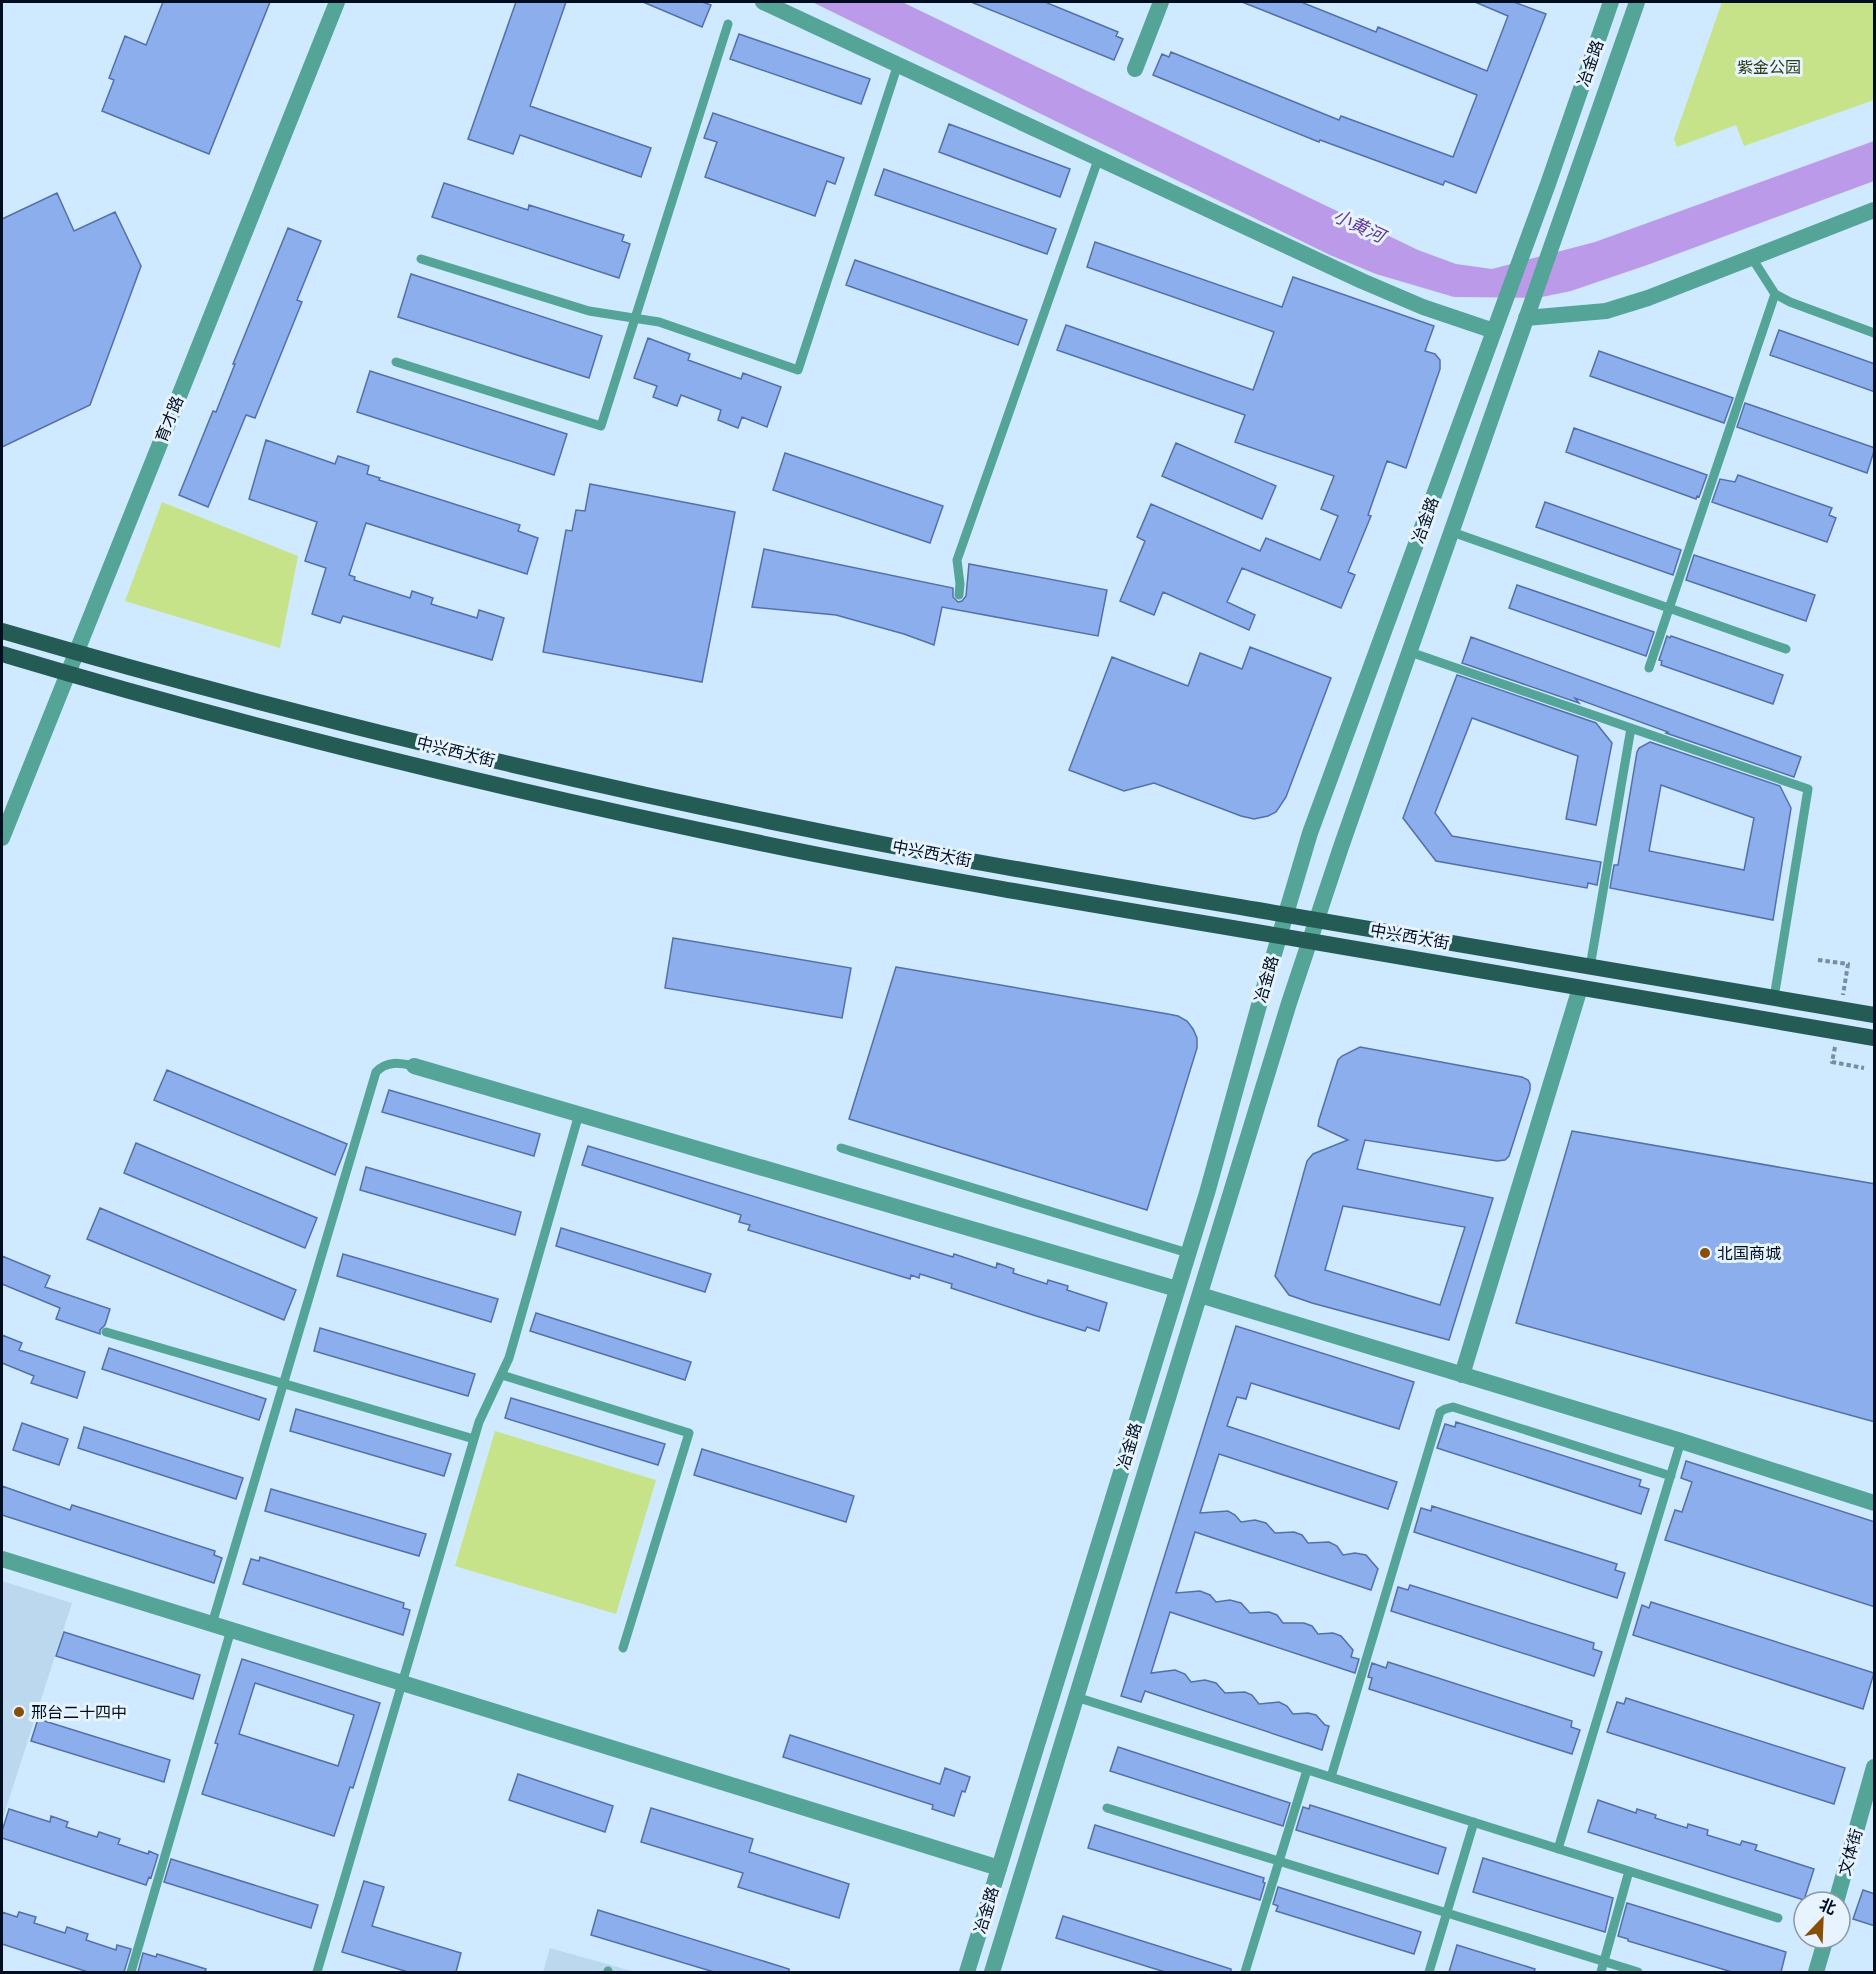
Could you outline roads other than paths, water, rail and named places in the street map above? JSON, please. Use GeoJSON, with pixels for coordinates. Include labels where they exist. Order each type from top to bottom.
{"type":"FeatureCollection","features":[{"type":"Feature","properties":{"kind":"main road","name":"中兴西大街"},"geometry":{"type":"LineString","coordinates":[[2,631],[341,723],[495,761],[912,850],[1875,1015]]}},
{"type":"Feature","properties":{"kind":"main road","name":"中兴西大街"},"geometry":{"type":"LineString","coordinates":[[2,654],[336,745],[501,786],[698,830],[989,887],[1875,1038]]}},
{"type":"Feature","properties":{"kind":"street","name":"育才路"},"geometry":{"type":"LineString","coordinates":[[2,838],[337,2]]}},
{"type":"Feature","properties":{"kind":"street"},"geometry":{"type":"LineString","coordinates":[[763,2],[1362,281],[1424,307],[1494,331]]}},
{"type":"Feature","properties":{"kind":"street"},"geometry":{"type":"LineString","coordinates":[[1135,69],[1161,2]]}},
{"type":"Feature","properties":{"kind":"street","name":"冶金路"},"geometry":{"type":"LineString","coordinates":[[967,1972],[1188,1253],[1310,833],[1504,305],[1611,2]]}},
{"type":"Feature","properties":{"kind":"street","name":"冶金路"},"geometry":{"type":"LineString","coordinates":[[992,1972],[1310,941],[1636,2]]}},
{"type":"Feature","properties":{"kind":"street"},"geometry":{"type":"LineString","coordinates":[[1526,318],[1606,311],[1648,298],[1875,210]]}},
{"type":"Feature","properties":{"kind":"street"},"geometry":{"type":"LineString","coordinates":[[1462,1375],[1580,988]]}},
{"type":"Feature","properties":{"kind":"street"},"geometry":{"type":"LineString","coordinates":[[414,1066],[1177,1289]]}},
{"type":"Feature","properties":{"kind":"street"},"geometry":{"type":"LineString","coordinates":[[1200,1295],[1681,1441],[1875,1503]]}},
{"type":"Feature","properties":{"kind":"street"},"geometry":{"type":"LineString","coordinates":[[2,1559],[999,1868]]}},
{"type":"Feature","properties":{"kind":"street","name":"文体街"},"geometry":{"type":"LineString","coordinates":[[1839,1890],[1875,1767]]}},
{"type":"Feature","properties":{"kind":"street"},"geometry":{"type":"LineString","coordinates":[[1816,1972],[1822,1950]]}},
{"type":"Feature","properties":{"kind":"lane"},"geometry":{"type":"LineString","coordinates":[[396,362],[602,426],[728,24]]}},
{"type":"Feature","properties":{"kind":"lane"},"geometry":{"type":"LineString","coordinates":[[421,259],[590,311],[659,322],[798,370],[898,64]]}},
{"type":"Feature","properties":{"kind":"lane"},"geometry":{"type":"LineString","coordinates":[[959,595],[957,560],[1099,158]]}},
{"type":"Feature","properties":{"kind":"lane"},"geometry":{"type":"LineString","coordinates":[[1752,258],[1775,294],[1790,302],[1875,333]]}},
{"type":"Feature","properties":{"kind":"lane"},"geometry":{"type":"LineString","coordinates":[[1649,668],[1775,294]]}},
{"type":"Feature","properties":{"kind":"lane"},"geometry":{"type":"LineString","coordinates":[[1452,532],[1786,649]]}},
{"type":"Feature","properties":{"kind":"lane"},"geometry":{"type":"LineString","coordinates":[[1410,652],[1808,789],[1774,998]]}},
{"type":"Feature","properties":{"kind":"lane"},"geometry":{"type":"LineString","coordinates":[[1590,967],[1631,728]]}},
{"type":"Feature","properties":{"kind":"lane"},"geometry":{"type":"LineString","coordinates":[[212,1624],[376,1072],[380,1067],[391,1063],[414,1066]]}},
{"type":"Feature","properties":{"kind":"lane"},"geometry":{"type":"LineString","coordinates":[[317,1972],[479,1422],[502,1375],[512,1347],[579,1114]]}},
{"type":"Feature","properties":{"kind":"lane"},"geometry":{"type":"LineString","coordinates":[[841,1148],[1188,1253]]}},
{"type":"Feature","properties":{"kind":"lane"},"geometry":{"type":"LineString","coordinates":[[106,1332],[474,1439]]}},
{"type":"Feature","properties":{"kind":"lane"},"geometry":{"type":"LineString","coordinates":[[502,1375],[689,1433],[623,1648]]}},
{"type":"Feature","properties":{"kind":"lane"},"geometry":{"type":"LineString","coordinates":[[1331,1777],[1440,1412],[1453,1407],[1671,1476]]}},
{"type":"Feature","properties":{"kind":"lane"},"geometry":{"type":"LineString","coordinates":[[1558,1849],[1681,1441]]}},
{"type":"Feature","properties":{"kind":"lane"},"geometry":{"type":"LineString","coordinates":[[131,1972],[231,1630]]}},
{"type":"Feature","properties":{"kind":"lane"},"geometry":{"type":"LineString","coordinates":[[1076,1697],[1778,1918]]}},
{"type":"Feature","properties":{"kind":"lane"},"geometry":{"type":"LineString","coordinates":[[1245,1972],[1307,1770]]}},
{"type":"Feature","properties":{"kind":"lane"},"geometry":{"type":"LineString","coordinates":[[1107,1808],[1638,1972]]}},
{"type":"Feature","properties":{"kind":"lane"},"geometry":{"type":"LineString","coordinates":[[1429,1972],[1474,1822]]}},
{"type":"Feature","properties":{"kind":"lane"},"geometry":{"type":"LineString","coordinates":[[1601,1972],[1629,1871]]}},
{"type":"Feature","properties":{"kind":"water","name":"小黄河"},"geometry":{"type":"Polygon","coordinates":[[[812,2],[902,2],[1418,250],[1456,264],[1492,269],[1595,242],[1874,141],[1874,181],[1571,291],[1537,298],[1454,297],[1376,274],[1330,255],[812,2]]]}},
{"type":"Feature","properties":{"kind":"place","name":"北国商城"},"geometry":{"type":"Point","coordinates":[1705,1253]}},
{"type":"Feature","properties":{"kind":"place","name":"邢台二十四中"},"geometry":{"type":"Point","coordinates":[19,1712]}},
{"type":"Feature","properties":{"kind":"park label","name":"紫金公园"},"geometry":{"type":"Point","coordinates":[1769,67]}}]}
